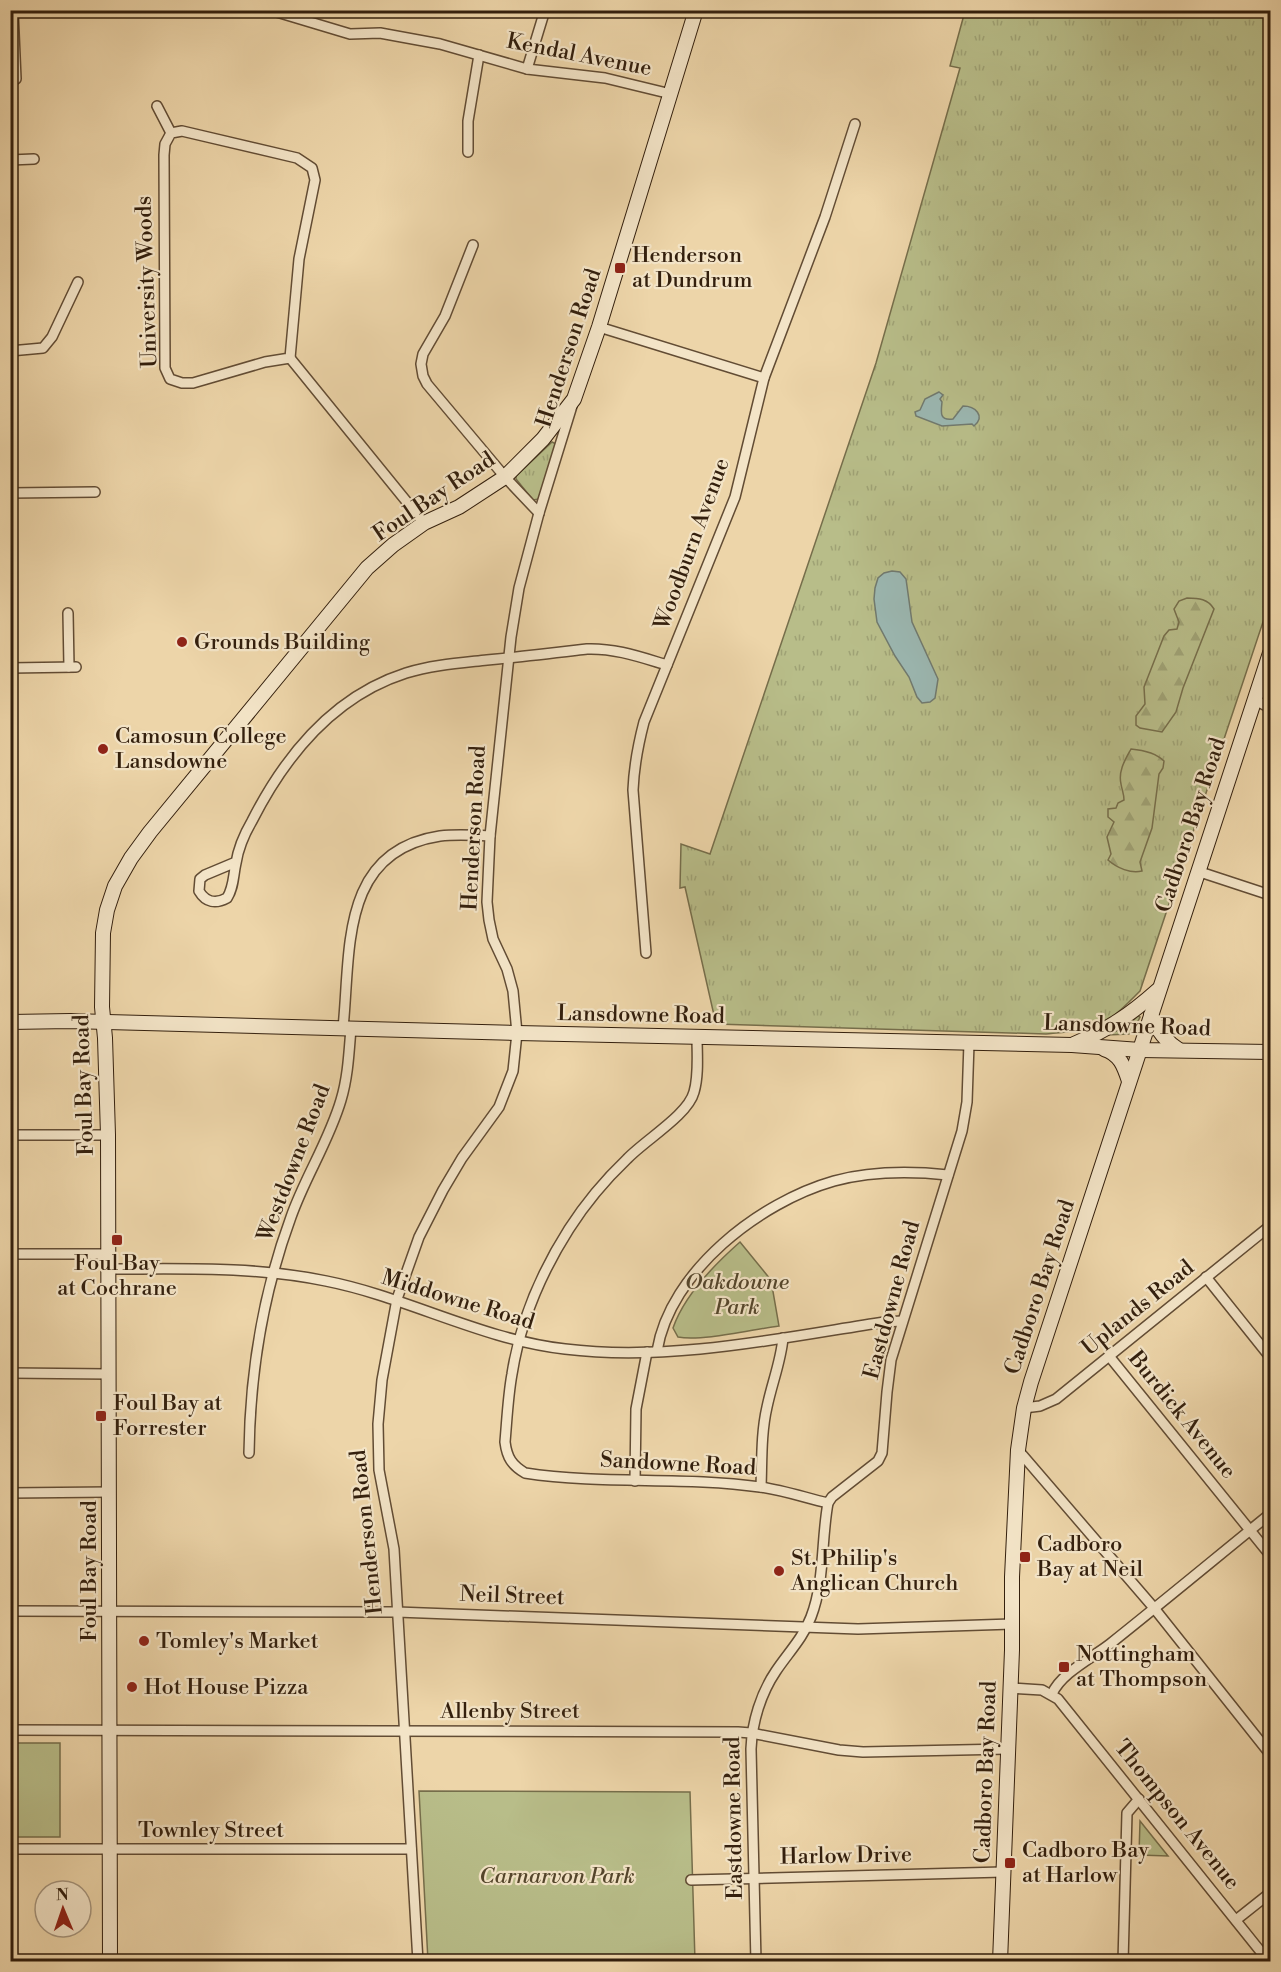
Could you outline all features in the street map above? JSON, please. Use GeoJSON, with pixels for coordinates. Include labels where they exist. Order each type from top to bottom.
{"type":"FeatureCollection","features":[{"type":"Feature","properties":{"kind":"main road","name":"Henderson Road"},"geometry":{"type":"LineString","coordinates":[[574,399],[599,327],[696,10]]}},
{"type":"Feature","properties":{"kind":"main road","name":"Foul Bay Road"},"geometry":{"type":"LineString","coordinates":[[110,1962],[109,1254],[108,1135],[102,998],[103,933],[107,910],[115,886],[131,858],[191,781],[367,568],[393,545],[424,523],[459,507],[505,477],[543,439],[574,399]]}},
{"type":"Feature","properties":{"kind":"main road","name":"Cadboro Bay Road"},"geometry":{"type":"LineString","coordinates":[[1000,1962],[1012,1577],[1018,1450],[1024,1408],[1197,871],[1270,653]]}},
{"type":"Feature","properties":{"kind":"main road"},"geometry":{"type":"LineString","coordinates":[[1072,1045],[1124,1019],[1160,988]]}},
{"type":"Feature","properties":{"kind":"main road"},"geometry":{"type":"LineString","coordinates":[[1151,1014],[1168,1043],[1179,1050]]}},
{"type":"Feature","properties":{"kind":"main road","name":"Lansdowne Road"},"geometry":{"type":"LineString","coordinates":[[10,1022],[70,1021],[1072,1045],[1140,1050],[1270,1052]]}},
{"type":"Feature","properties":{"kind":"main road"},"geometry":{"type":"LineString","coordinates":[[1092,1046],[1113,1052],[1118,1056],[1129,1081]]}},
{"type":"Feature","properties":{"kind":"street"},"geometry":{"type":"LineString","coordinates":[[13,10],[16,79]]}},
{"type":"Feature","properties":{"kind":"street","name":"Kendal Avenue"},"geometry":{"type":"LineString","coordinates":[[270,10],[350,34],[380,33],[440,44],[527,69],[605,78],[671,94]]}},
{"type":"Feature","properties":{"kind":"street"},"geometry":{"type":"LineString","coordinates":[[527,69],[545,10]]}},
{"type":"Feature","properties":{"kind":"street"},"geometry":{"type":"LineString","coordinates":[[468,152],[468,122],[479,56]]}},
{"type":"Feature","properties":{"kind":"street"},"geometry":{"type":"LineString","coordinates":[[157,106],[171,133],[192,132],[297,158],[312,168],[315,180],[299,259],[290,358],[424,523]]}},
{"type":"Feature","properties":{"kind":"street","name":"Woodburn Avenue"},"geometry":{"type":"LineString","coordinates":[[646,953],[634,814],[634,765],[644,722],[735,497],[764,378],[825,217],[855,124]]}},
{"type":"Feature","properties":{"kind":"street","name":"University Woods"},"geometry":{"type":"LineString","coordinates":[[171,133],[165,144],[164,155],[164,355],[165,368],[170,379],[182,384],[193,383],[265,362],[290,358]]}},
{"type":"Feature","properties":{"kind":"street"},"geometry":{"type":"LineString","coordinates":[[10,160],[34,159]]}},
{"type":"Feature","properties":{"kind":"street"},"geometry":{"type":"LineString","coordinates":[[473,245],[446,316],[423,354],[421,364],[423,376],[427,384],[505,477],[539,513]]}},
{"type":"Feature","properties":{"kind":"street"},"geometry":{"type":"LineString","coordinates":[[10,351],[44,348],[52,337],[78,282]]}},
{"type":"Feature","properties":{"kind":"street"},"geometry":{"type":"LineString","coordinates":[[599,327],[764,378]]}},
{"type":"Feature","properties":{"kind":"street","name":"Henderson Road"},"geometry":{"type":"LineString","coordinates":[[418,1962],[394,1549],[379,1470],[378,1443],[382,1380],[397,1299],[419,1237],[462,1158],[499,1107],[513,1071],[517,1033],[513,991],[507,969],[493,939],[487,902],[490,836],[508,658],[519,588],[574,399]]}},
{"type":"Feature","properties":{"kind":"street"},"geometry":{"type":"LineString","coordinates":[[10,493],[95,492]]}},
{"type":"Feature","properties":{"kind":"street"},"geometry":{"type":"LineString","coordinates":[[10,668],[72,667],[68,613]]}},
{"type":"Feature","properties":{"kind":"street"},"geometry":{"type":"LineString","coordinates":[[236,862],[200,879],[199,891],[205,899],[214,903],[228,898],[235,878],[236,862],[250,823],[300,745],[324,721],[352,699],[387,680],[439,665],[605,648],[667,665]]}},
{"type":"Feature","properties":{"kind":"street"},"geometry":{"type":"LineString","coordinates":[[1255,700],[1270,708]]}},
{"type":"Feature","properties":{"kind":"street","name":"Westdowne Road"},"geometry":{"type":"LineString","coordinates":[[249,1453],[254,1367],[274,1272],[290,1218],[329,1132],[346,1081],[352,924],[360,896],[374,872],[396,853],[416,842],[440,836],[490,836]]}},
{"type":"Feature","properties":{"kind":"street"},"geometry":{"type":"LineString","coordinates":[[1197,871],[1270,895]]}},
{"type":"Feature","properties":{"kind":"street"},"geometry":{"type":"LineString","coordinates":[[519,1342],[544,1272],[569,1228],[607,1179],[643,1143],[681,1113],[690,1102],[696,1082],[697,1037]]}},
{"type":"Feature","properties":{"kind":"street","name":"Eastdowne Road"},"geometry":{"type":"LineString","coordinates":[[756,1962],[751,1733],[765,1692],[775,1672],[807,1628],[820,1580],[828,1503],[832,1497],[878,1461],[882,1453],[888,1378],[902,1321],[966,1113],[969,1043]]}},
{"type":"Feature","properties":{"kind":"street"},"geometry":{"type":"LineString","coordinates":[[10,1135],[108,1135]]}},
{"type":"Feature","properties":{"kind":"street"},"geometry":{"type":"LineString","coordinates":[[634,1481],[636,1409],[652,1352],[664,1322],[681,1293],[715,1252],[745,1225],[790,1197],[836,1180],[897,1172],[948,1175]]}},
{"type":"Feature","properties":{"kind":"street","name":"Uplands Road"},"geometry":{"type":"LineString","coordinates":[[1024,1408],[1040,1406],[1056,1399],[1270,1226]]}},
{"type":"Feature","properties":{"kind":"street"},"geometry":{"type":"LineString","coordinates":[[10,1254],[109,1254]]}},
{"type":"Feature","properties":{"kind":"street","name":"Middowne Road"},"geometry":{"type":"LineString","coordinates":[[109,1269],[230,1269],[274,1272],[326,1281],[397,1299],[519,1342],[566,1349],[652,1352],[712,1347],[902,1321]]}},
{"type":"Feature","properties":{"kind":"street"},"geometry":{"type":"LineString","coordinates":[[1206,1277],[1270,1357]]}},
{"type":"Feature","properties":{"kind":"street"},"geometry":{"type":"LineString","coordinates":[[761,1487],[764,1420],[781,1355],[783,1338]]}},
{"type":"Feature","properties":{"kind":"street","name":"Sandowne Road"},"geometry":{"type":"LineString","coordinates":[[519,1342],[512,1372],[506,1453],[515,1467],[525,1473],[761,1487],[828,1503]]}},
{"type":"Feature","properties":{"kind":"street","name":"Burdick Avenue"},"geometry":{"type":"LineString","coordinates":[[1109,1356],[1270,1555]]}},
{"type":"Feature","properties":{"kind":"street"},"geometry":{"type":"LineString","coordinates":[[10,1373],[108,1374]]}},
{"type":"Feature","properties":{"kind":"street"},"geometry":{"type":"LineString","coordinates":[[1018,1450],[1154,1608],[1270,1754]]}},
{"type":"Feature","properties":{"kind":"street"},"geometry":{"type":"LineString","coordinates":[[10,1492],[110,1492]]}},
{"type":"Feature","properties":{"kind":"street"},"geometry":{"type":"LineString","coordinates":[[1010,1688],[1030,1689],[1052,1695],[1058,1683],[1065,1677],[1270,1514]]}},
{"type":"Feature","properties":{"kind":"street","name":"Neil Street"},"geometry":{"type":"LineString","coordinates":[[10,1611],[398,1612],[858,1629],[1012,1624]]}},
{"type":"Feature","properties":{"kind":"street","name":"Thompson Avenue"},"geometry":{"type":"LineString","coordinates":[[1052,1695],[1072,1715],[1269,1962]]}},
{"type":"Feature","properties":{"kind":"street","name":"Allenby Street"},"geometry":{"type":"LineString","coordinates":[[10,1730],[751,1733],[839,1750],[862,1752],[1007,1749]]}},
{"type":"Feature","properties":{"kind":"street"},"geometry":{"type":"LineString","coordinates":[[1123,1962],[1127,1813],[1138,1799]]}},
{"type":"Feature","properties":{"kind":"street","name":"Townley Street"},"geometry":{"type":"LineString","coordinates":[[10,1849],[411,1849]]}},
{"type":"Feature","properties":{"kind":"street","name":"Harlow Drive"},"geometry":{"type":"LineString","coordinates":[[691,1880],[1003,1872]]}},
{"type":"Feature","properties":{"kind":"street"},"geometry":{"type":"LineString","coordinates":[[1236,1920],[1270,1893]]}},
{"type":"Feature","properties":{"kind":"green space"},"geometry":{"type":"Polygon","coordinates":[[[965,11],[1270,11],[1270,601],[1140,991],[1112,1017],[1086,1029],[1046,1034],[716,1024],[685,887],[680,888],[681,844],[710,854],[876,363],[960,68],[950,66],[965,11]]]}},
{"type":"Feature","properties":{"kind":"green space"},"geometry":{"type":"Polygon","coordinates":[[[552,442],[556,444],[539,499],[533,500],[516,476],[552,442]]]}},
{"type":"Feature","properties":{"kind":"green space"},"geometry":{"type":"Polygon","coordinates":[[[1187,598],[1203,600],[1214,609],[1176,712],[1162,732],[1140,728],[1136,725],[1136,716],[1145,704],[1144,687],[1164,636],[1169,630],[1177,629],[1179,622],[1174,609],[1179,601],[1187,598]]]}},
{"type":"Feature","properties":{"kind":"green space"},"geometry":{"type":"Polygon","coordinates":[[[1131,749],[1149,752],[1164,761],[1159,774],[1152,828],[1140,862],[1142,871],[1138,872],[1124,870],[1108,860],[1111,854],[1107,837],[1114,822],[1108,817],[1108,809],[1116,808],[1118,803],[1124,800],[1120,775],[1131,749]]]}},
{"type":"Feature","properties":{"kind":"green space"},"geometry":{"type":"Polygon","coordinates":[[[1138,1016],[1140,1017],[1134,1030],[1129,1034],[1107,1035],[1106,1033],[1128,1025],[1138,1016]]]}},
{"type":"Feature","properties":{"kind":"green space","name":"Oakdowne Park"},"geometry":{"type":"Polygon","coordinates":[[[740,1242],[771,1280],[779,1326],[713,1337],[678,1337],[673,1328],[692,1293],[711,1270],[740,1242]]]}},
{"type":"Feature","properties":{"kind":"green space"},"geometry":{"type":"Polygon","coordinates":[[[11,1743],[60,1743],[60,1837],[11,1837],[11,1743]]]}},
{"type":"Feature","properties":{"kind":"green space","name":"Carnarvon Park"},"geometry":{"type":"Polygon","coordinates":[[[419,1791],[690,1792],[695,1961],[428,1961],[419,1791]]]}},
{"type":"Feature","properties":{"kind":"green space"},"geometry":{"type":"Polygon","coordinates":[[[1140,1821],[1168,1856],[1139,1855],[1140,1821]]]}},
{"type":"Feature","properties":{"kind":"water"},"geometry":{"type":"Polygon","coordinates":[[[939,392],[943,395],[940,399],[941,412],[945,419],[953,419],[963,406],[967,406],[978,412],[979,419],[974,426],[972,424],[942,426],[916,416],[915,412],[920,410],[925,399],[939,392]]]}},
{"type":"Feature","properties":{"kind":"water"},"geometry":{"type":"Polygon","coordinates":[[[892,571],[900,572],[906,579],[912,622],[938,679],[935,698],[930,702],[922,703],[917,697],[909,677],[877,622],[875,588],[878,578],[892,571]]]}},
{"type":"Feature","properties":{"kind":"place","name":"Henderson at Dundrum"},"geometry":{"type":"Point","coordinates":[620,268]}},
{"type":"Feature","properties":{"kind":"place","name":"Grounds Building"},"geometry":{"type":"Point","coordinates":[182,642]}},
{"type":"Feature","properties":{"kind":"place","name":"Camosun College Lansdowne"},"geometry":{"type":"Point","coordinates":[103,749]}},
{"type":"Feature","properties":{"kind":"place","name":"Foul Bay at Cochrane"},"geometry":{"type":"Point","coordinates":[117,1240]}},
{"type":"Feature","properties":{"kind":"place","name":"Foul Bay at Forrester"},"geometry":{"type":"Point","coordinates":[101,1416]}},
{"type":"Feature","properties":{"kind":"place","name":"Cadboro Bay at Neil"},"geometry":{"type":"Point","coordinates":[1025,1557]}},
{"type":"Feature","properties":{"kind":"place","name":"St. Philip's Anglican Church"},"geometry":{"type":"Point","coordinates":[779,1571]}},
{"type":"Feature","properties":{"kind":"place","name":"Tomley's Market"},"geometry":{"type":"Point","coordinates":[144,1641]}},
{"type":"Feature","properties":{"kind":"place","name":"Nottingham at Thompson"},"geometry":{"type":"Point","coordinates":[1064,1667]}},
{"type":"Feature","properties":{"kind":"place","name":"Hot House Pizza"},"geometry":{"type":"Point","coordinates":[132,1687]}},
{"type":"Feature","properties":{"kind":"place","name":"Cadboro Bay at Harlow"},"geometry":{"type":"Point","coordinates":[1010,1863]}}]}
